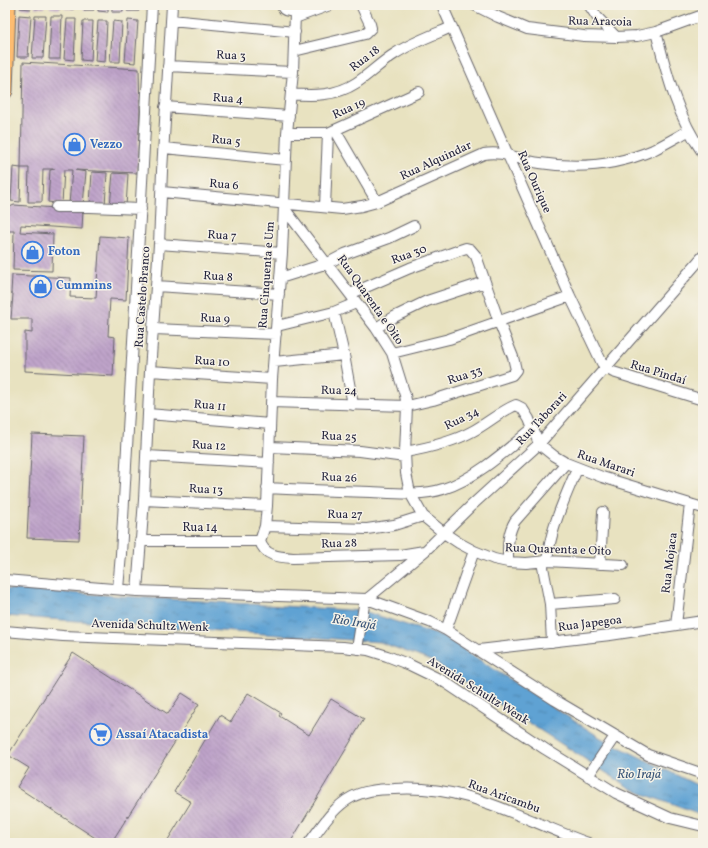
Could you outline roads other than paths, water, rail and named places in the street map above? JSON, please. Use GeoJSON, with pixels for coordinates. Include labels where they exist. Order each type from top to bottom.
{"type":"FeatureCollection","features":[{"type":"Feature","properties":{"kind":"highway"},"geometry":{"type":"LineString","coordinates":[[5,92],[8,5]]}},
{"type":"Feature","properties":{"kind":"street","name":"Rua Castelo Branco"},"geometry":{"type":"LineString","coordinates":[[118,589],[152,5]]}},
{"type":"Feature","properties":{"kind":"street","name":"Rua Castelo Branco"},"geometry":{"type":"LineString","coordinates":[[136,591],[147,456],[150,371],[154,329],[162,192],[165,107],[172,5]]}},
{"type":"Feature","properties":{"kind":"street"},"geometry":{"type":"LineString","coordinates":[[282,5],[285,11],[294,15],[330,5]]}},
{"type":"Feature","properties":{"kind":"street"},"geometry":{"type":"LineString","coordinates":[[294,51],[365,34],[370,30],[370,24],[361,5]]}},
{"type":"Feature","properties":{"kind":"street","name":"Rua Ourique"},"geometry":{"type":"LineString","coordinates":[[442,5],[570,296],[595,350],[606,368]]}},
{"type":"Feature","properties":{"kind":"street","name":"Rua Aracoia"},"geometry":{"type":"LineString","coordinates":[[474,5],[498,17],[526,28],[584,36],[637,36],[656,32],[703,15]]}},
{"type":"Feature","properties":{"kind":"street"},"geometry":{"type":"LineString","coordinates":[[588,5],[616,37]]}},
{"type":"Feature","properties":{"kind":"street","name":"Rua Cinquenta e Um"},"geometry":{"type":"LineString","coordinates":[[260,541],[265,526],[267,506],[272,379],[282,253],[288,116],[293,72],[295,32],[294,15]]}},
{"type":"Feature","properties":{"kind":"street"},"geometry":{"type":"LineString","coordinates":[[171,20],[295,32]]}},
{"type":"Feature","properties":{"kind":"street","name":"Rua 18"},"geometry":{"type":"LineString","coordinates":[[291,94],[311,96],[343,91],[357,83],[378,65],[396,53],[452,27]]}},
{"type":"Feature","properties":{"kind":"street"},"geometry":{"type":"LineString","coordinates":[[656,32],[675,101],[688,131],[703,153]]}},
{"type":"Feature","properties":{"kind":"street","name":"Rua 3"},"geometry":{"type":"LineString","coordinates":[[168,66],[293,72]]}},
{"type":"Feature","properties":{"kind":"street","name":"Rua 19"},"geometry":{"type":"LineString","coordinates":[[287,133],[331,131],[419,92]]}},
{"type":"Feature","properties":{"kind":"street","name":"Rua 4"},"geometry":{"type":"LineString","coordinates":[[165,107],[288,116]]}},
{"type":"Feature","properties":{"kind":"street"},"geometry":{"type":"LineString","coordinates":[[331,131],[377,202]]}},
{"type":"Feature","properties":{"kind":"street"},"geometry":{"type":"LineString","coordinates":[[325,206],[331,131]]}},
{"type":"Feature","properties":{"kind":"street","name":"Rua Alquindar"},"geometry":{"type":"LineString","coordinates":[[284,205],[325,206],[342,209],[362,206],[377,202],[484,154],[492,152],[508,155],[527,162],[548,165],[598,165],[619,162],[654,150],[688,131]]}},
{"type":"Feature","properties":{"kind":"street","name":"Rua 5"},"geometry":{"type":"LineString","coordinates":[[164,148],[286,160]]}},
{"type":"Feature","properties":{"kind":"street","name":"Rua 6"},"geometry":{"type":"LineString","coordinates":[[162,192],[284,205]]}},
{"type":"Feature","properties":{"kind":"street","name":"Rua Quarenta e Oito"},"geometry":{"type":"LineString","coordinates":[[284,205],[376,328],[392,353],[407,406],[405,455],[406,473],[410,493],[423,516],[444,533],[474,551],[494,559],[508,562],[526,563],[544,561],[622,566]]}},
{"type":"Feature","properties":{"kind":"street"},"geometry":{"type":"LineString","coordinates":[[56,207],[141,209]]}},
{"type":"Feature","properties":{"kind":"street"},"geometry":{"type":"LineString","coordinates":[[280,278],[328,263],[345,254],[389,238],[414,226]]}},
{"type":"Feature","properties":{"kind":"street","name":"Rua 7"},"geometry":{"type":"LineString","coordinates":[[159,244],[282,253]]}},
{"type":"Feature","properties":{"kind":"street","name":"Rua 30"},"geometry":{"type":"LineString","coordinates":[[350,294],[410,268],[466,248],[470,249],[476,256],[485,282]]}},
{"type":"Feature","properties":{"kind":"street","name":"Rua Taborari"},"geometry":{"type":"LineString","coordinates":[[365,603],[426,551],[471,506],[540,444],[703,256]]}},
{"type":"Feature","properties":{"kind":"street"},"geometry":{"type":"LineString","coordinates":[[376,328],[427,301],[485,282],[499,322]]}},
{"type":"Feature","properties":{"kind":"street","name":"Rua 8"},"geometry":{"type":"LineString","coordinates":[[156,286],[279,294]]}},
{"type":"Feature","properties":{"kind":"street"},"geometry":{"type":"LineString","coordinates":[[392,353],[449,340],[570,296]]}},
{"type":"Feature","properties":{"kind":"street","name":"Rua 9"},"geometry":{"type":"LineString","coordinates":[[154,329],[277,330],[334,312],[356,303]]}},
{"type":"Feature","properties":{"kind":"street"},"geometry":{"type":"LineString","coordinates":[[334,312],[353,404]]}},
{"type":"Feature","properties":{"kind":"street","name":"Rua 33"},"geometry":{"type":"LineString","coordinates":[[407,406],[433,400],[512,375],[516,370],[513,357],[499,322]]}},
{"type":"Feature","properties":{"kind":"street"},"geometry":{"type":"LineString","coordinates":[[274,362],[344,355]]}},
{"type":"Feature","properties":{"kind":"street","name":"Rua Pindaí"},"geometry":{"type":"LineString","coordinates":[[606,368],[624,376],[703,400]]}},
{"type":"Feature","properties":{"kind":"street","name":"Rua 10"},"geometry":{"type":"LineString","coordinates":[[150,371],[272,379]]}},
{"type":"Feature","properties":{"kind":"street","name":"Rua 24"},"geometry":{"type":"LineString","coordinates":[[271,402],[407,406]]}},
{"type":"Feature","properties":{"kind":"street","name":"Rua 34"},"geometry":{"type":"LineString","coordinates":[[405,455],[473,431],[516,405],[519,406],[524,412]]}},
{"type":"Feature","properties":{"kind":"street","name":"Rua Marari"},"geometry":{"type":"LineString","coordinates":[[524,412],[540,444],[554,456],[577,469],[703,508]]}},
{"type":"Feature","properties":{"kind":"street","name":"Rua 11"},"geometry":{"type":"LineString","coordinates":[[148,414],[270,424]]}},
{"type":"Feature","properties":{"kind":"street","name":"Rua 26"},"geometry":{"type":"LineString","coordinates":[[268,488],[410,493],[443,489],[460,482],[481,469],[533,428]]}},
{"type":"Feature","properties":{"kind":"street","name":"Rua 25"},"geometry":{"type":"LineString","coordinates":[[270,447],[360,451],[405,455]]}},
{"type":"Feature","properties":{"kind":"street","name":"Rua 12"},"geometry":{"type":"LineString","coordinates":[[147,456],[269,463]]}},
{"type":"Feature","properties":{"kind":"street"},"geometry":{"type":"LineString","coordinates":[[508,562],[508,542],[512,525],[566,463]]}},
{"type":"Feature","properties":{"kind":"street"},"geometry":{"type":"LineString","coordinates":[[552,642],[550,604],[544,561],[554,523],[577,469]]}},
{"type":"Feature","properties":{"kind":"street","name":"Rua 13"},"geometry":{"type":"LineString","coordinates":[[144,500],[267,506]]}},
{"type":"Feature","properties":{"kind":"street","name":"Rua Mojaca"},"geometry":{"type":"LineString","coordinates":[[676,625],[690,504]]}},
{"type":"Feature","properties":{"kind":"street"},"geometry":{"type":"LineString","coordinates":[[600,564],[603,512]]}},
{"type":"Feature","properties":{"kind":"street","name":"Rua 27"},"geometry":{"type":"LineString","coordinates":[[265,526],[367,529],[394,525],[423,516]]}},
{"type":"Feature","properties":{"kind":"street","name":"Rua 14"},"geometry":{"type":"LineString","coordinates":[[140,541],[260,541]]}},
{"type":"Feature","properties":{"kind":"street","name":"Rua 28"},"geometry":{"type":"LineString","coordinates":[[260,541],[264,549],[270,554],[279,557],[293,558],[400,555],[426,551]]}},
{"type":"Feature","properties":{"kind":"street"},"geometry":{"type":"LineString","coordinates":[[446,630],[474,551]]}},
{"type":"Feature","properties":{"kind":"street"},"geometry":{"type":"LineString","coordinates":[[5,580],[136,591],[365,603],[430,622],[446,630],[555,700],[648,755],[703,774]]}},
{"type":"Feature","properties":{"kind":"street"},"geometry":{"type":"LineString","coordinates":[[550,604],[615,599]]}},
{"type":"Feature","properties":{"kind":"street"},"geometry":{"type":"LineString","coordinates":[[358,645],[365,603]]}},
{"type":"Feature","properties":{"kind":"street","name":"Rua Japegoa"},"geometry":{"type":"LineString","coordinates":[[479,650],[610,635],[703,620]]}},
{"type":"Feature","properties":{"kind":"street","name":"Avenida Schultz Wenk"},"geometry":{"type":"LineString","coordinates":[[5,631],[63,636],[343,647],[358,645],[410,665],[443,681],[616,793],[670,818],[703,826]]}},
{"type":"Feature","properties":{"kind":"street"},"geometry":{"type":"LineString","coordinates":[[588,776],[615,736]]}},
{"type":"Feature","properties":{"kind":"street","name":"Rua Aricambu"},"geometry":{"type":"LineString","coordinates":[[309,843],[329,816],[353,797],[364,792],[415,787],[444,790],[477,799],[588,843]]}},
{"type":"Feature","properties":{"kind":"water","name":"Rio Irajá"},"geometry":{"type":"Polygon","coordinates":[[[5,589],[363,611],[444,637],[601,738],[703,788],[703,816],[633,790],[434,662],[380,642],[5,616],[5,589]]]}},
{"type":"Feature","properties":{"kind":"place","name":"Vezzo"},"geometry":{"type":"Point","coordinates":[75,145]}},
{"type":"Feature","properties":{"kind":"place","name":"Foton"},"geometry":{"type":"Point","coordinates":[33,252]}},
{"type":"Feature","properties":{"kind":"place","name":"Cummins"},"geometry":{"type":"Point","coordinates":[41,286]}},
{"type":"Feature","properties":{"kind":"place","name":"Assaí Atacadista"},"geometry":{"type":"Point","coordinates":[100,735]}}]}
